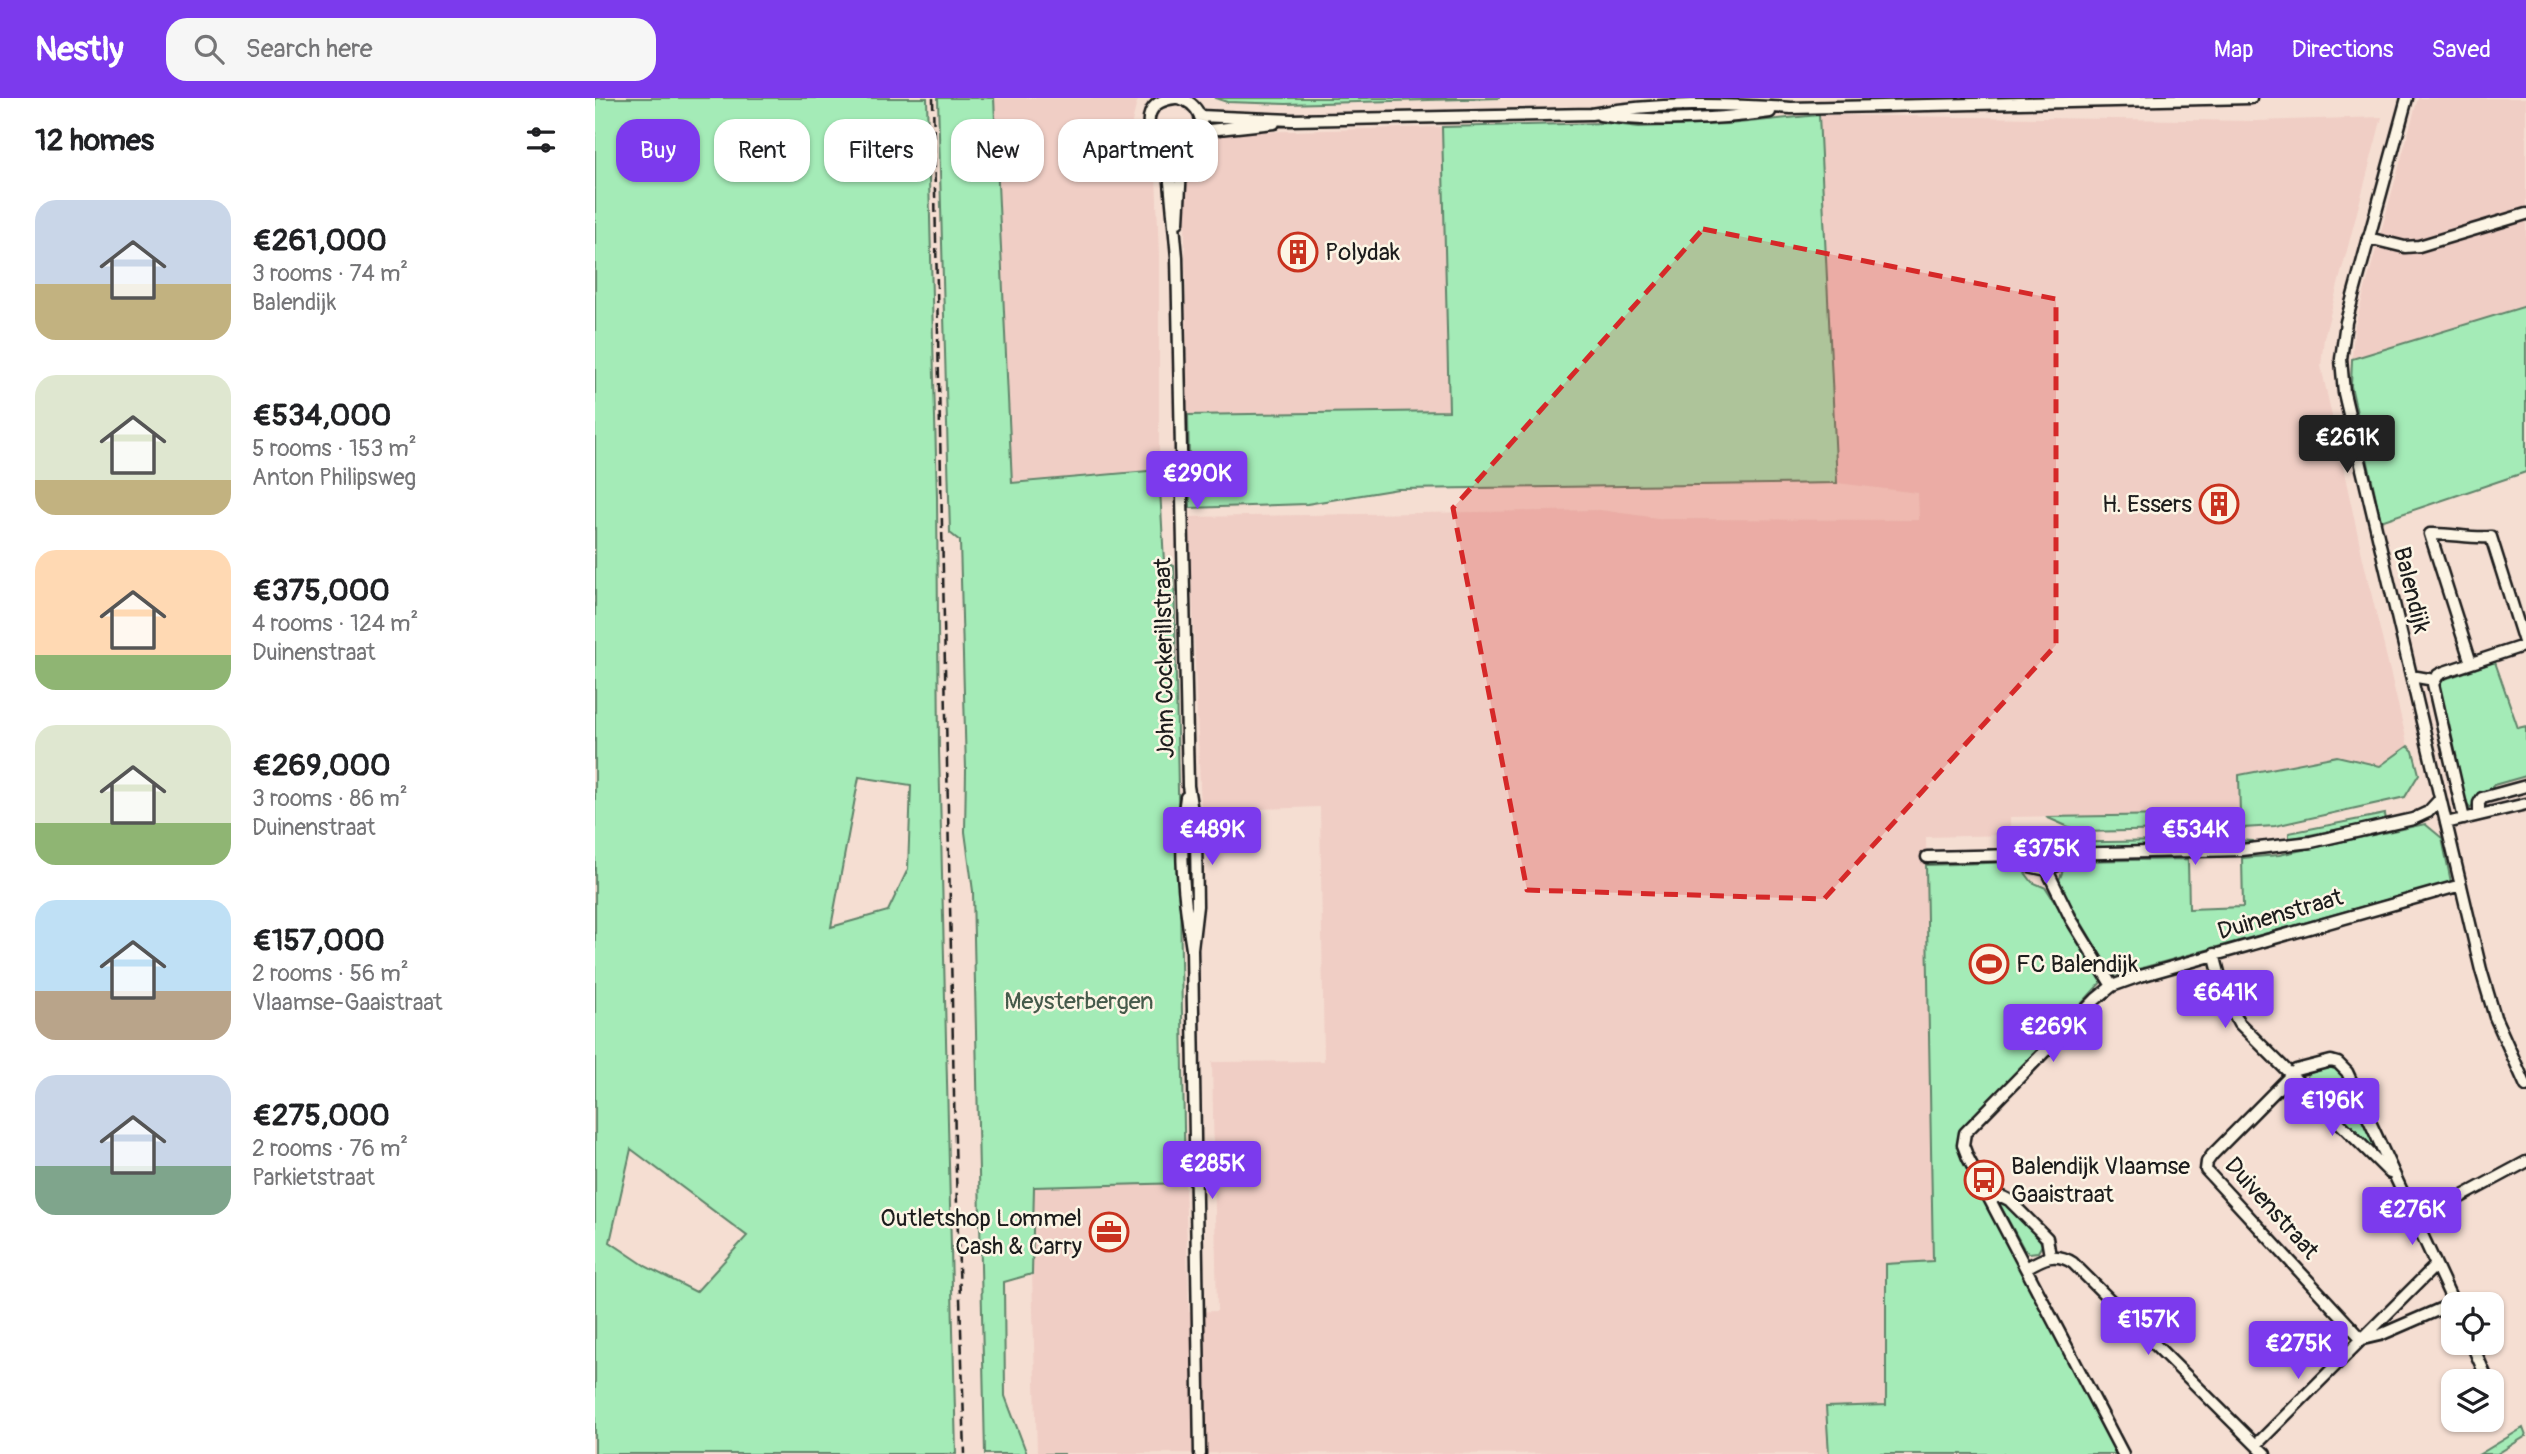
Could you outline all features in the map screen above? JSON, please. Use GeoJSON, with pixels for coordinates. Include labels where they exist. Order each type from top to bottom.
{"type":"FeatureCollection","features":[{"type":"Feature","properties":{"kind":"street"},"geometry":{"type":"LineString","coordinates":[[1151,119],[1154,108],[1160,102],[1176,98],[1192,101],[1200,116],[1292,120],[1591,114],[1634,107],[1727,105],[1791,108],[2251,98]]}},
{"type":"Feature","properties":{"kind":"street","name":"Balendijk"},"geometry":{"type":"LineString","coordinates":[[2407,98],[2346,321],[2342,375],[2348,412],[2481,970],[2495,1017],[2526,1086]]}},
{"type":"Feature","properties":{"kind":"street"},"geometry":{"type":"LineString","coordinates":[[1218,129],[1292,120]]}},
{"type":"Feature","properties":{"kind":"street","name":"John Cockerillstraat"},"geometry":{"type":"LineString","coordinates":[[1171,182],[1177,236]]}},
{"type":"Feature","properties":{"kind":"street","name":"John Cockerillstraat"},"geometry":{"type":"LineString","coordinates":[[1180,182],[1177,236],[1188,786],[1196,836],[1197,906],[1192,949],[1200,1454]]}},
{"type":"Feature","properties":{"kind":"street"},"geometry":{"type":"LineString","coordinates":[[2368,238],[2405,247],[2419,246],[2526,214]]}},
{"type":"Feature","properties":{"kind":"street"},"geometry":{"type":"LineString","coordinates":[[2411,678],[2434,680],[2445,672],[2526,645],[2491,537],[2475,539],[2446,533],[2430,534],[2471,663]]}},
{"type":"Feature","properties":{"kind":"street"},"geometry":{"type":"LineString","coordinates":[[2434,680],[2433,691],[2464,819]]}},
{"type":"Feature","properties":{"kind":"street"},"geometry":{"type":"LineString","coordinates":[[2479,815],[2482,798],[2526,786]]}},
{"type":"Feature","properties":{"kind":"street"},"geometry":{"type":"LineString","coordinates":[[1927,857],[2229,851],[2311,842],[2413,819],[2428,812],[2440,799]]}},
{"type":"Feature","properties":{"kind":"street"},"geometry":{"type":"LineString","coordinates":[[2446,823],[2526,804]]}},
{"type":"Feature","properties":{"kind":"street"},"geometry":{"type":"LineString","coordinates":[[2018,855],[2029,866],[2047,870],[2062,863],[2064,855]]}},
{"type":"Feature","properties":{"kind":"street"},"geometry":{"type":"LineString","coordinates":[[2047,870],[2071,919],[2112,986]]}},
{"type":"Feature","properties":{"kind":"street","name":"Duinenstraat"},"geometry":{"type":"LineString","coordinates":[[2123,1454],[1963,1145],[1965,1133],[2096,999],[2112,986],[2214,954],[2461,885]]}},
{"type":"Feature","properties":{"kind":"street"},"geometry":{"type":"LineString","coordinates":[[2214,954],[2225,999],[2239,1023],[2396,1179]]}},
{"type":"Feature","properties":{"kind":"street"},"geometry":{"type":"LineString","coordinates":[[2291,1075],[2295,1070],[2323,1061],[2331,1060],[2342,1067],[2449,1292]]}},
{"type":"Feature","properties":{"kind":"street","name":"Duivenstraat"},"geometry":{"type":"LineString","coordinates":[[2291,1075],[2212,1155],[2206,1170],[2362,1339]]}},
{"type":"Feature","properties":{"kind":"street"},"geometry":{"type":"LineString","coordinates":[[2416,1221],[2526,1162]]}},
{"type":"Feature","properties":{"kind":"street"},"geometry":{"type":"LineString","coordinates":[[1989,1197],[2009,1200],[2047,1238],[2050,1255]]}},
{"type":"Feature","properties":{"kind":"street"},"geometry":{"type":"LineString","coordinates":[[2026,1268],[2050,1255],[2073,1263],[2265,1454]]}},
{"type":"Feature","properties":{"kind":"street"},"geometry":{"type":"LineString","coordinates":[[2256,1445],[2436,1265]]}},
{"type":"Feature","properties":{"kind":"street"},"geometry":{"type":"LineString","coordinates":[[2362,1339],[2380,1335],[2441,1309]]}},
{"type":"Feature","properties":{"kind":"highlighted area"},"geometry":{"type":"Polygon","coordinates":[[[1703,229],[2056,299],[2056,645],[1824,899],[1527,890],[1453,508],[1703,229]]]}},
{"type":"Feature","properties":{"kind":"shaded area"},"geometry":{"type":"Polygon","coordinates":[[[994,98],[1141,98],[1137,102],[1133,119],[1058,119],[1058,182],[1156,182],[1159,470],[1012,483],[998,182],[1044,182],[1044,119],[995,119],[994,98]]]}},
{"type":"Feature","properties":{"kind":"shaded area"},"geometry":{"type":"Polygon","coordinates":[[[2418,98],[2526,98],[2526,306],[2352,359],[2354,329],[2418,98]]]}},
{"type":"Feature","properties":{"kind":"shaded area"},"geometry":{"type":"Polygon","coordinates":[[[1819,115],[2256,121],[2382,117],[2324,338],[2321,366],[2363,559],[2408,746],[2380,766],[2337,756],[2240,814],[2010,817],[2010,835],[1926,837],[1933,1262],[1886,1264],[1886,1406],[1826,1407],[1829,1454],[1037,1453],[1032,1274],[1034,1186],[1185,1183],[1189,1312],[1217,1311],[1212,1062],[1324,1061],[1320,807],[1201,811],[1189,517],[1600,510],[1665,519],[1919,520],[1918,493],[1837,483],[1819,115]]]}},
{"type":"Feature","properties":{"kind":"shaded area"},"geometry":{"type":"Polygon","coordinates":[[[1442,127],[1449,411],[1188,415],[1186,182],[1218,182],[1218,133],[1442,127]]]}},
{"type":"Feature","properties":{"kind":"green space"},"geometry":{"type":"Polygon","coordinates":[[[595,98],[927,98],[928,119],[824,119],[824,182],[929,182],[937,497],[939,750],[956,1454],[595,1454],[595,98]],[[859,777],[831,927],[888,911],[908,869],[911,785],[859,777]],[[631,1149],[610,1242],[647,1267],[696,1292],[747,1236],[631,1149]]]}},
{"type":"Feature","properties":{"kind":"green space","name":"Meysterbergen"},"geometry":{"type":"Polygon","coordinates":[[[938,98],[994,98],[995,119],[951,119],[951,182],[998,182],[1012,483],[1159,470],[1164,562],[1174,566],[1185,1183],[1034,1187],[1032,1274],[1004,1282],[1005,1396],[1027,1454],[985,1454],[973,891],[965,832],[960,541],[950,533],[938,98]]]}},
{"type":"Feature","properties":{"kind":"green space"},"geometry":{"type":"Polygon","coordinates":[[[1215,98],[1500,98],[1286,104],[1227,102],[1215,98]]]}},
{"type":"Feature","properties":{"kind":"green space"},"geometry":{"type":"Polygon","coordinates":[[[1819,115],[1837,483],[1398,489],[1307,504],[1190,508],[1188,415],[1449,411],[1442,127],[1606,123],[1639,127],[1728,124],[1819,115]]]}},
{"type":"Feature","properties":{"kind":"green space"},"geometry":{"type":"Polygon","coordinates":[[[2526,306],[2526,472],[2381,521],[2351,386],[2352,359],[2526,306]]]}},
{"type":"Feature","properties":{"kind":"green space"},"geometry":{"type":"Polygon","coordinates":[[[2495,662],[2518,728],[2526,726],[2526,776],[2494,785],[2480,793],[2470,809],[2463,793],[2439,690],[2440,683],[2495,662]]]}},
{"type":"Feature","properties":{"kind":"green space"},"geometry":{"type":"Polygon","coordinates":[[[2408,746],[2413,751],[2419,774],[2405,797],[2275,826],[2080,832],[2046,817],[2240,814],[2239,775],[2337,756],[2380,766],[2408,746]]]}},
{"type":"Feature","properties":{"kind":"green space"},"geometry":{"type":"Polygon","coordinates":[[[2385,814],[2386,820],[2289,839],[2289,833],[2385,814]]]}},
{"type":"Feature","properties":{"kind":"green space"},"geometry":{"type":"Polygon","coordinates":[[[2425,824],[2442,838],[2451,882],[2113,976],[2058,883],[2064,868],[2077,861],[2188,859],[2189,909],[2243,907],[2242,858],[2279,855],[2425,824]]]}},
{"type":"Feature","properties":{"kind":"green space"},"geometry":{"type":"Polygon","coordinates":[[[2253,841],[2254,844],[2025,851],[2025,845],[2043,843],[2253,841]]]}},
{"type":"Feature","properties":{"kind":"green space"},"geometry":{"type":"Polygon","coordinates":[[[2017,862],[2032,882],[2046,888],[2104,979],[1961,1130],[1958,1144],[1972,1179],[2118,1454],[1829,1454],[1826,1407],[1886,1405],[1886,1264],[1933,1261],[1926,865],[2017,862]]]}},
{"type":"Feature","properties":{"kind":"green space"},"geometry":{"type":"Polygon","coordinates":[[[2331,1066],[2343,1073],[2377,1145],[2374,1151],[2308,1085],[2308,1074],[2331,1066]]]}},
{"type":"Feature","properties":{"kind":"green space"},"geometry":{"type":"Polygon","coordinates":[[[2001,1202],[2039,1238],[2042,1245],[2038,1252],[2029,1253],[2024,1249],[2000,1205],[2001,1202]]]}},
{"type":"Feature","properties":{"kind":"green space"},"geometry":{"type":"Polygon","coordinates":[[[2523,1428],[2526,1436],[2497,1454],[2480,1454],[2523,1428]]]}},
{"type":"Feature","properties":{"kind":"railway"},"geometry":{"type":"LineString","coordinates":[[933,98],[955,1142],[965,1454]]}},
{"type":"Feature","properties":{"kind":"place","name":"Polydak"},"geometry":{"type":"Point","coordinates":[1298,252]}},
{"type":"Feature","properties":{"kind":"place","name":"H. Essers"},"geometry":{"type":"Point","coordinates":[2219,504]}},
{"type":"Feature","properties":{"kind":"place","name":"FC Balendijk"},"geometry":{"type":"Point","coordinates":[1989,964]}},
{"type":"Feature","properties":{"kind":"place","name":"Balendijk Vlaamse Gaaistraat"},"geometry":{"type":"Point","coordinates":[1984,1180]}},
{"type":"Feature","properties":{"kind":"place","name":"Outletshop Lommel Cash & Carry"},"geometry":{"type":"Point","coordinates":[1109,1232]}}]}
